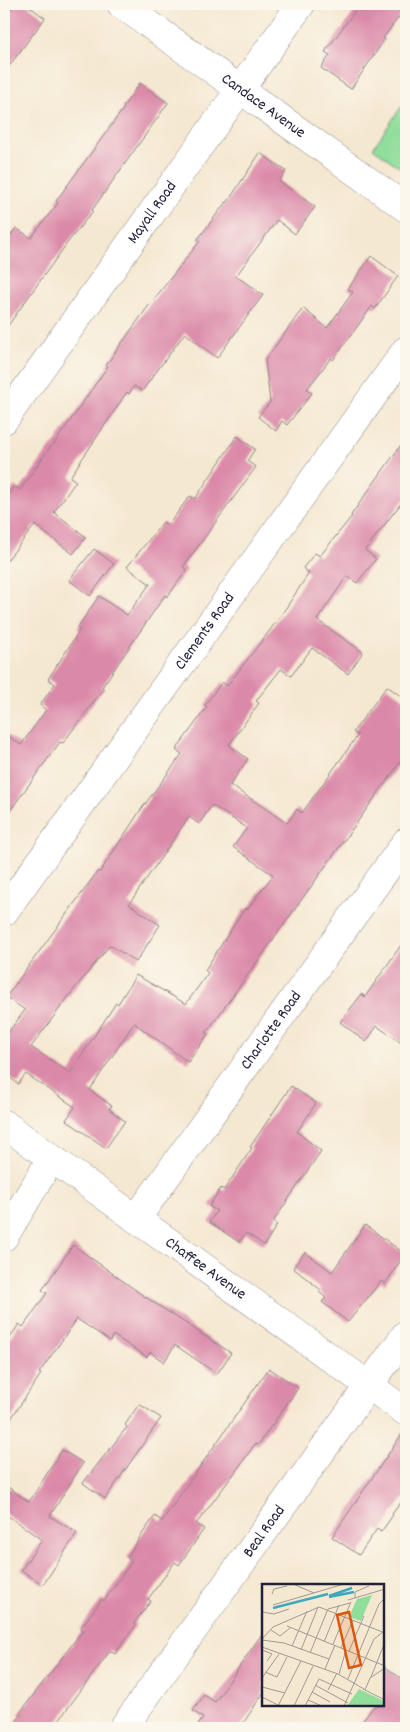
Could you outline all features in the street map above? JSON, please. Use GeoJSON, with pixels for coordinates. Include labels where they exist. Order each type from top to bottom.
{"type":"FeatureCollection","features":[{"type":"Feature","properties":{"kind":"street","name":"Candace Avenue"},"geometry":{"type":"LineString","coordinates":[[121,4],[406,208]]}},
{"type":"Feature","properties":{"kind":"street","name":"Mayall Road"},"geometry":{"type":"LineString","coordinates":[[4,420],[301,4]]}},
{"type":"Feature","properties":{"kind":"street","name":"Clements Road"},"geometry":{"type":"LineString","coordinates":[[4,912],[406,350]]}},
{"type":"Feature","properties":{"kind":"street","name":"Charlotte Road"},"geometry":{"type":"LineString","coordinates":[[136,1219],[406,842]]}},
{"type":"Feature","properties":{"kind":"street","name":"Chaffee Avenue"},"geometry":{"type":"LineString","coordinates":[[4,1124],[406,1412]]}},
{"type":"Feature","properties":{"kind":"street"},"geometry":{"type":"LineString","coordinates":[[4,1237],[51,1159]]}},
{"type":"Feature","properties":{"kind":"street","name":"Beal Road"},"geometry":{"type":"LineString","coordinates":[[123,1728],[406,1334]]}},
{"type":"Feature","properties":{"kind":"green space"},"geometry":{"type":"Polygon","coordinates":[[[406,100],[406,172],[373,148],[406,100]]]}},
{"type":"Feature","properties":{"kind":"building"},"geometry":{"type":"Polygon","coordinates":[[[15,4],[26,4],[45,18],[4,73],[4,18],[15,4]]]}},
{"type":"Feature","properties":{"kind":"building"},"geometry":{"type":"Polygon","coordinates":[[[360,4],[390,4],[402,13],[383,38],[385,39],[351,89],[321,68],[330,55],[325,52],[360,4]]]}},
{"type":"Feature","properties":{"kind":"building"},"geometry":{"type":"Polygon","coordinates":[[[140,83],[168,103],[93,211],[68,242],[4,331],[4,245],[16,228],[31,238],[58,203],[56,201],[140,83]]]}},
{"type":"Feature","properties":{"kind":"building"},"geometry":{"type":"Polygon","coordinates":[[[260,153],[286,171],[279,181],[315,207],[295,234],[277,220],[236,276],[263,295],[217,358],[185,333],[142,391],[134,386],[129,394],[127,392],[70,477],[76,481],[54,512],[86,537],[73,554],[35,525],[4,564],[4,500],[15,486],[20,490],[54,444],[108,366],[106,365],[147,308],[200,241],[198,239],[227,203],[260,153]]]}},
{"type":"Feature","properties":{"kind":"building"},"geometry":{"type":"Polygon","coordinates":[[[371,256],[398,276],[375,309],[372,306],[333,360],[331,358],[307,389],[312,393],[287,425],[282,421],[276,431],[258,417],[270,402],[265,360],[303,308],[327,328],[353,292],[348,289],[371,256]]]}},
{"type":"Feature","properties":{"kind":"building"},"geometry":{"type":"Polygon","coordinates":[[[237,436],[255,449],[247,461],[256,467],[183,567],[187,570],[167,597],[165,595],[102,687],[104,689],[63,743],[60,742],[4,819],[4,733],[21,745],[46,710],[40,705],[55,684],[48,679],[80,630],[77,628],[99,596],[127,615],[150,584],[127,567],[163,522],[168,525],[190,496],[195,499],[237,436]]]}},
{"type":"Feature","properties":{"kind":"building"},"geometry":{"type":"Polygon","coordinates":[[[406,438],[406,497],[365,550],[376,559],[357,583],[347,576],[317,620],[363,652],[348,674],[312,648],[291,676],[281,669],[256,701],[259,703],[229,745],[248,759],[230,785],[287,823],[297,809],[302,813],[358,735],[353,732],[387,686],[406,700],[406,754],[206,1033],[208,1034],[188,1062],[134,1023],[90,1090],[112,1106],[109,1109],[125,1121],[106,1148],[66,1120],[75,1107],[26,1074],[18,1084],[4,1073],[4,1038],[25,1010],[6,997],[98,871],[100,872],[140,811],[182,754],[176,750],[207,707],[205,705],[222,682],[227,686],[280,617],[309,573],[303,568],[315,553],[320,556],[406,438]],[[212,805],[199,824],[189,817],[129,904],[160,925],[136,962],[110,945],[31,1047],[70,1073],[136,975],[186,1004],[208,973],[205,970],[245,908],[247,910],[273,875],[233,847],[247,828],[212,805]]]}},
{"type":"Feature","properties":{"kind":"building"},"geometry":{"type":"Polygon","coordinates":[[[94,549],[114,564],[90,596],[69,580],[94,549]]]}},
{"type":"Feature","properties":{"kind":"building"},"geometry":{"type":"Polygon","coordinates":[[[406,938],[406,1046],[377,1026],[366,1042],[340,1022],[362,994],[365,997],[406,938]]]}},
{"type":"Feature","properties":{"kind":"building"},"geometry":{"type":"Polygon","coordinates":[[[291,1086],[316,1103],[297,1132],[321,1151],[273,1222],[277,1225],[264,1245],[246,1233],[239,1242],[209,1222],[217,1211],[209,1206],[221,1188],[224,1190],[291,1086]]]}},
{"type":"Feature","properties":{"kind":"building"},"geometry":{"type":"Polygon","coordinates":[[[365,1225],[405,1254],[385,1284],[381,1281],[348,1322],[322,1302],[326,1298],[319,1292],[321,1290],[293,1268],[305,1252],[332,1272],[365,1225]]]}},
{"type":"Feature","properties":{"kind":"building"},"geometry":{"type":"Polygon","coordinates":[[[73,1245],[141,1294],[231,1353],[217,1374],[175,1345],[164,1362],[150,1352],[147,1357],[113,1335],[110,1341],[77,1319],[39,1373],[41,1374],[4,1429],[4,1347],[19,1324],[23,1327],[47,1293],[42,1290],[73,1245]]]}},
{"type":"Feature","properties":{"kind":"building"},"geometry":{"type":"Polygon","coordinates":[[[269,1368],[298,1388],[258,1445],[255,1444],[196,1524],[204,1529],[179,1565],[175,1562],[148,1599],[151,1601],[134,1623],[136,1625],[115,1654],[110,1651],[53,1728],[12,1728],[21,1715],[19,1714],[83,1630],[80,1629],[102,1599],[104,1601],[132,1561],[127,1558],[140,1537],[155,1516],[162,1521],[269,1368]]]}},
{"type":"Feature","properties":{"kind":"building"},"geometry":{"type":"Polygon","coordinates":[[[139,1404],[161,1418],[105,1499],[83,1483],[127,1427],[125,1425],[139,1404]]]}},
{"type":"Feature","properties":{"kind":"building"},"geometry":{"type":"Polygon","coordinates":[[[406,1428],[406,1496],[381,1532],[377,1529],[359,1555],[332,1537],[406,1428]]]}},
{"type":"Feature","properties":{"kind":"building"},"geometry":{"type":"Polygon","coordinates":[[[62,1450],[83,1463],[50,1516],[77,1533],[43,1585],[21,1570],[42,1540],[4,1513],[4,1484],[29,1502],[62,1450]]]}},
{"type":"Feature","properties":{"kind":"building"},"geometry":{"type":"Polygon","coordinates":[[[262,1634],[262,1695],[240,1728],[196,1728],[203,1718],[193,1711],[204,1695],[215,1702],[262,1634]]]}},
{"type":"Feature","properties":{"kind":"building"},"geometry":{"type":"Polygon","coordinates":[[[385,1667],[406,1682],[406,1728],[357,1728],[373,1707],[385,1707],[385,1667]]]}}]}
